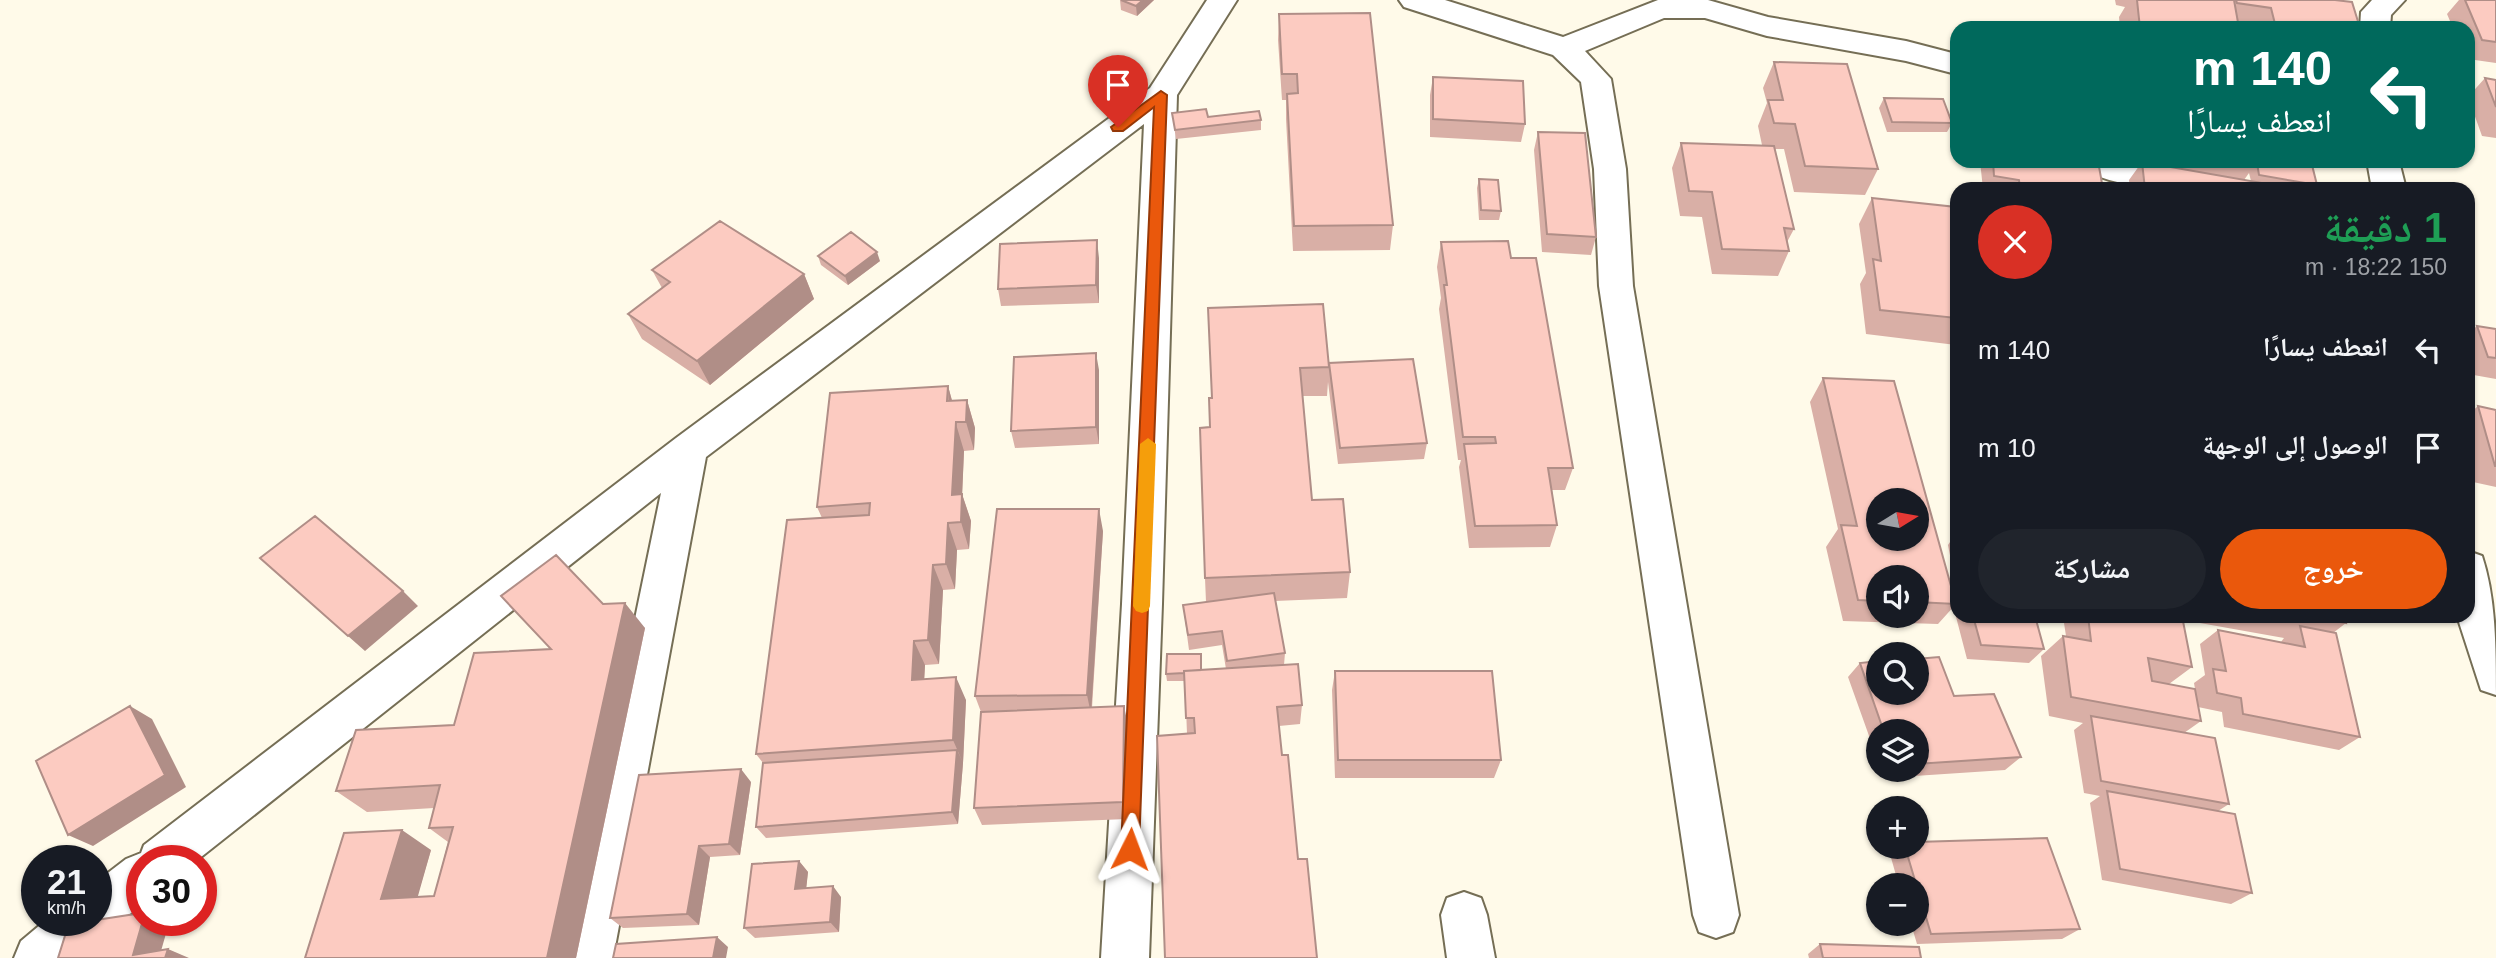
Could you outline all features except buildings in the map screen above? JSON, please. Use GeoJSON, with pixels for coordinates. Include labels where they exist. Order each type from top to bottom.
{"type":"FeatureCollection","features":[{"type":"Feature","properties":{"kind":"street"},"geometry":{"type":"LineString","coordinates":[[181,845],[689,449],[1161,95],[1222,0]]}},
{"type":"Feature","properties":{"kind":"street"},"geometry":{"type":"LineString","coordinates":[[1414,0],[1564,48],[1597,79],[1610,169],[1616,286],[1716,915]]}},
{"type":"Feature","properties":{"kind":"street"},"geometry":{"type":"LineString","coordinates":[[2375,21],[2376,12],[2390,0]]}},
{"type":"Feature","properties":{"kind":"street"},"geometry":{"type":"LineString","coordinates":[[1564,48],[1660,9],[1706,9],[1767,26],[1906,51],[1950,62]]}},
{"type":"Feature","properties":{"kind":"street"},"geometry":{"type":"LineString","coordinates":[[1125,958],[1161,95]]}},
{"type":"Feature","properties":{"kind":"street"},"geometry":{"type":"LineString","coordinates":[[2112,168],[2185,182]]}},
{"type":"Feature","properties":{"kind":"street"},"geometry":{"type":"LineString","coordinates":[[589,958],[689,449]]}},
{"type":"Feature","properties":{"kind":"street"},"geometry":{"type":"LineString","coordinates":[[2475,602],[2496,676]]}},
{"type":"Feature","properties":{"kind":"street"},"geometry":{"type":"LineString","coordinates":[[112,898],[126,888]]}},
{"type":"Feature","properties":{"kind":"street"},"geometry":{"type":"LineString","coordinates":[[38,958],[64,936]]}},
{"type":"Feature","properties":{"kind":"slow traffic"},"geometry":{"type":"LineString","coordinates":[[1142,606],[1148,444]]}},
{"type":"Feature","properties":{"kind":"route"},"geometry":{"type":"LineString","coordinates":[[1118,127],[1161,95],[1130,849]]}}]}
